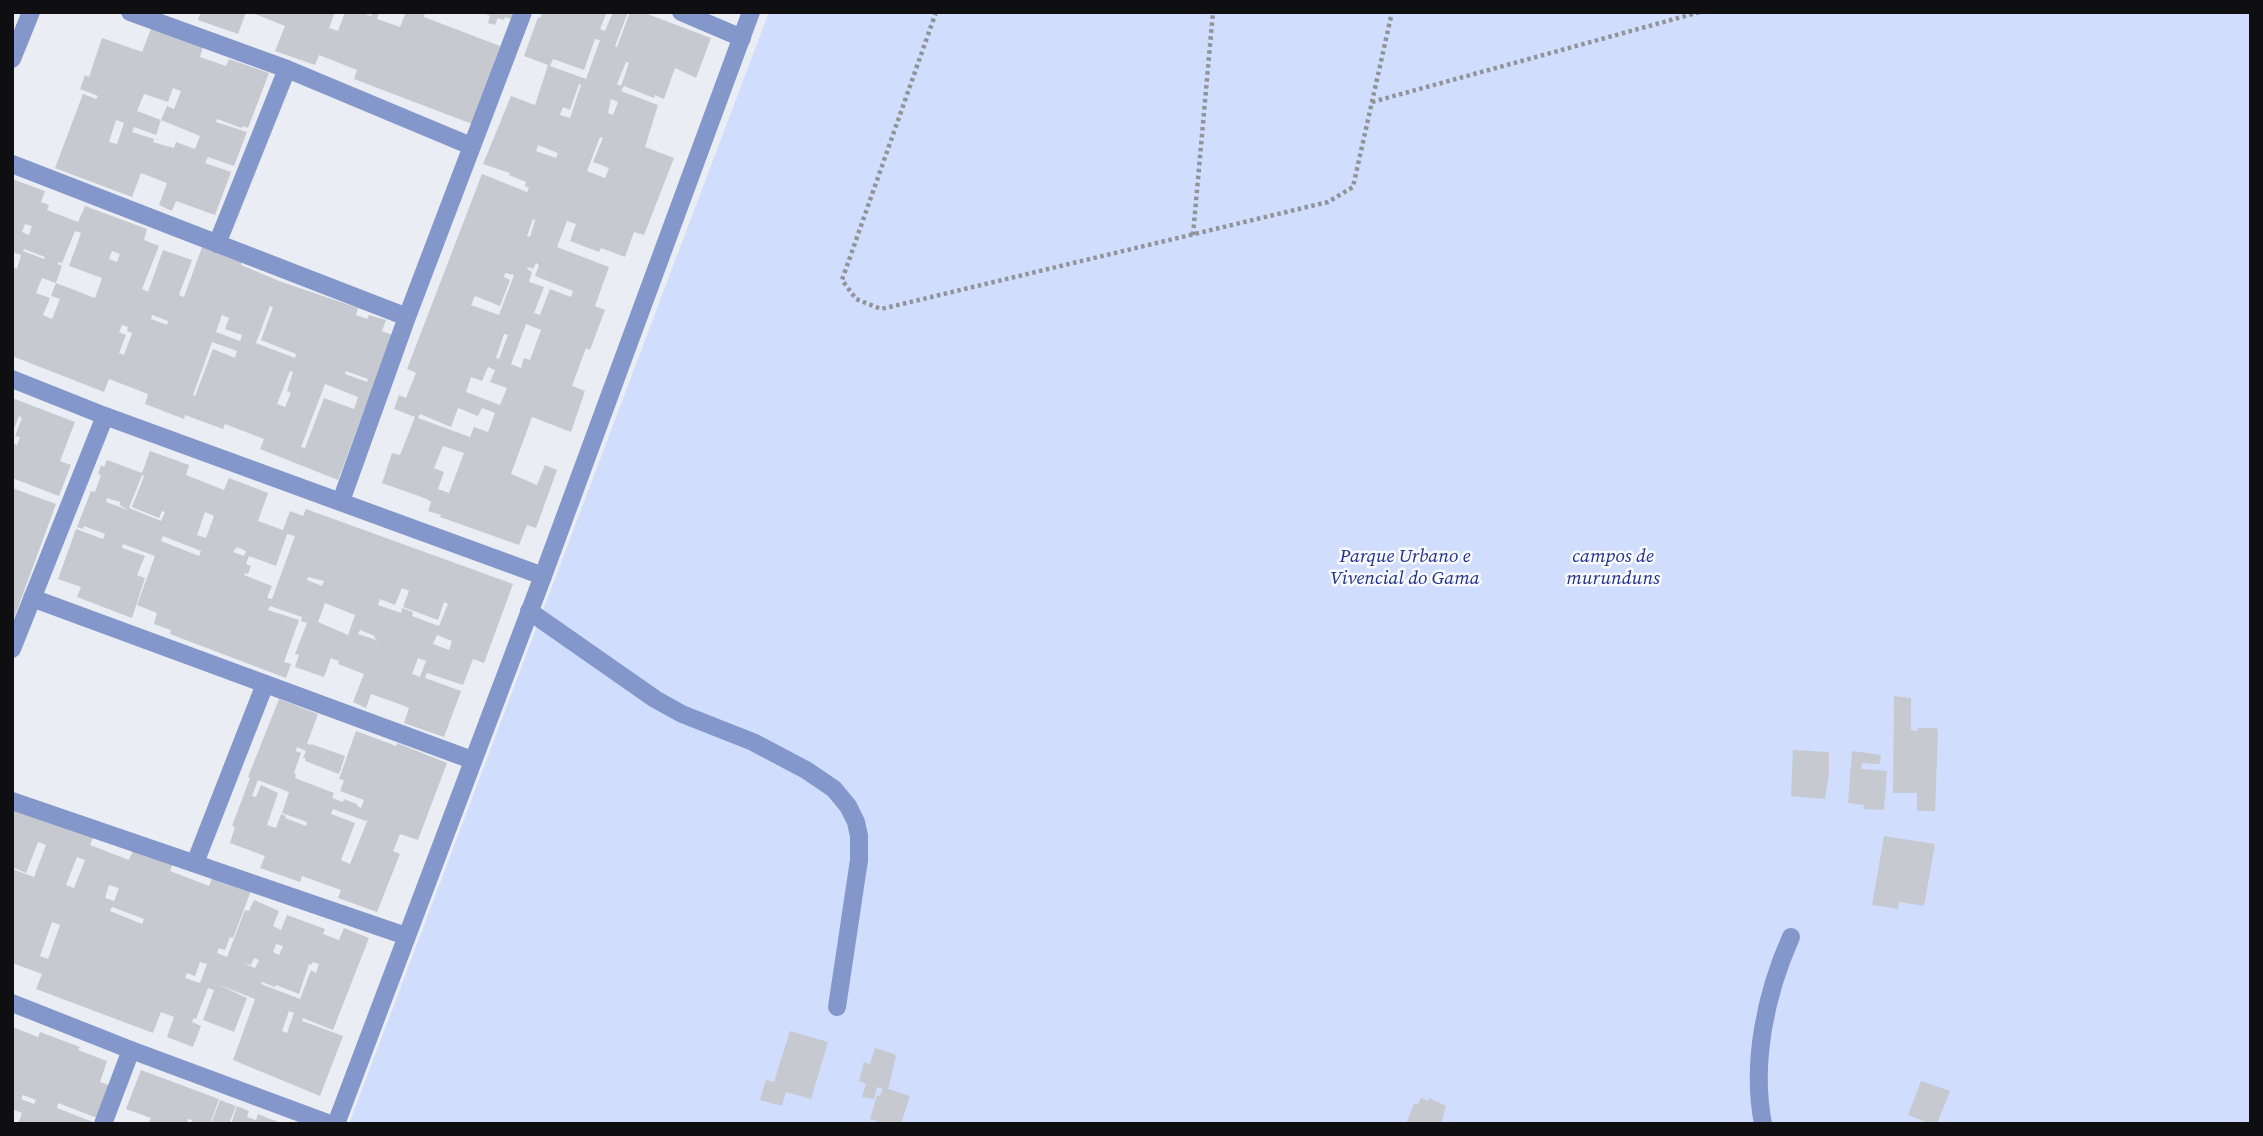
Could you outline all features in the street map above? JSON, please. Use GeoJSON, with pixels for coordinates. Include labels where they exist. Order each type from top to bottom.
{"type":"FeatureCollection","features":[{"type":"Feature","properties":{"kind":"street"},"geometry":{"type":"LineString","coordinates":[[12,59],[30,12]]}},
{"type":"Feature","properties":{"kind":"street"},"geometry":{"type":"LineString","coordinates":[[130,12],[287,69],[471,146]]}},
{"type":"Feature","properties":{"kind":"street"},"geometry":{"type":"LineString","coordinates":[[341,501],[407,317],[523,12]]}},
{"type":"Feature","properties":{"kind":"street"},"geometry":{"type":"LineString","coordinates":[[681,12],[741,38]]}},
{"type":"Feature","properties":{"kind":"street"},"geometry":{"type":"LineString","coordinates":[[336,1124],[543,576],[751,12]]}},
{"type":"Feature","properties":{"kind":"street"},"geometry":{"type":"LineString","coordinates":[[217,244],[287,69]]}},
{"type":"Feature","properties":{"kind":"street"},"geometry":{"type":"LineString","coordinates":[[12,164],[407,317]]}},
{"type":"Feature","properties":{"kind":"street"},"geometry":{"type":"LineString","coordinates":[[12,379],[543,576]]}},
{"type":"Feature","properties":{"kind":"street"},"geometry":{"type":"LineString","coordinates":[[12,649],[105,415]]}},
{"type":"Feature","properties":{"kind":"street"},"geometry":{"type":"LineString","coordinates":[[32,598],[472,760]]}},
{"type":"Feature","properties":{"kind":"street"},"geometry":{"type":"LineString","coordinates":[[529,611],[655,699],[682,714],[753,742],[806,769],[834,789],[848,806],[859,836],[859,860],[837,1007]]}},
{"type":"Feature","properties":{"kind":"street"},"geometry":{"type":"LineString","coordinates":[[195,863],[265,684]]}},
{"type":"Feature","properties":{"kind":"street"},"geometry":{"type":"LineString","coordinates":[[12,800],[406,936]]}},
{"type":"Feature","properties":{"kind":"street"},"geometry":{"type":"LineString","coordinates":[[1763,1124],[1759,1077],[1763,1025],[1778,967],[1791,937]]}},
{"type":"Feature","properties":{"kind":"street"},"geometry":{"type":"LineString","coordinates":[[12,1003],[330,1124]]}},
{"type":"Feature","properties":{"kind":"street"},"geometry":{"type":"LineString","coordinates":[[103,1124],[131,1050]]}},
{"type":"Feature","properties":{"kind":"path"},"geometry":{"type":"LineString","coordinates":[[936,12],[842,280],[856,299],[881,309],[1328,202],[1353,187],[1392,12]]}},
{"type":"Feature","properties":{"kind":"path"},"geometry":{"type":"LineString","coordinates":[[1193,235],[1213,12]]}},
{"type":"Feature","properties":{"kind":"path"},"geometry":{"type":"LineString","coordinates":[[1372,103],[1700,12]]}},
{"type":"Feature","properties":{"kind":"green space","name":"Parque Urbano e Vivencial do Gama"},"geometry":{"type":"Polygon","coordinates":[[[769,12],[2251,12],[2251,1124],[349,1124],[769,12]]]}},
{"type":"Feature","properties":{"kind":"building"},"geometry":{"type":"Polygon","coordinates":[[[201,12],[246,12],[238,34],[198,20],[201,12]]]}},
{"type":"Feature","properties":{"kind":"building"},"geometry":{"type":"Polygon","coordinates":[[[250,12],[335,12],[329,28],[338,31],[345,12],[359,12],[371,16],[372,12],[379,12],[377,19],[400,27],[406,12],[425,12],[424,17],[500,46],[472,124],[354,79],[357,70],[319,55],[315,65],[275,51],[285,26],[250,12]]]}},
{"type":"Feature","properties":{"kind":"building"},"geometry":{"type":"Polygon","coordinates":[[[482,12],[513,12],[511,19],[498,18],[495,25],[488,23],[490,16],[482,12]]]}},
{"type":"Feature","properties":{"kind":"building"},"geometry":{"type":"Polygon","coordinates":[[[542,12],[607,12],[600,29],[605,31],[613,12],[628,12],[615,46],[617,47],[630,12],[642,12],[711,38],[696,78],[675,68],[664,99],[655,95],[654,98],[624,86],[621,91],[658,105],[645,147],[674,158],[644,235],[634,232],[625,257],[601,248],[599,252],[570,241],[576,224],[567,221],[557,247],[609,267],[595,306],[605,310],[590,350],[586,348],[572,386],[585,391],[571,432],[532,417],[511,474],[537,485],[545,465],[557,470],[536,528],[527,525],[519,545],[440,517],[441,515],[428,511],[431,502],[427,499],[382,483],[392,453],[400,455],[415,417],[394,409],[399,395],[406,398],[416,373],[407,369],[482,174],[527,192],[529,188],[525,186],[526,182],[509,175],[510,173],[483,164],[511,96],[535,105],[548,65],[524,56],[538,17],[540,18],[542,12]],[[595,39],[584,70],[553,59],[550,66],[586,79],[600,40],[595,39]],[[626,62],[617,84],[621,86],[629,63],[626,62]],[[579,84],[570,110],[563,107],[560,115],[570,118],[581,85],[579,84]],[[611,99],[608,113],[613,115],[618,102],[611,99]],[[600,137],[587,171],[605,178],[609,168],[593,162],[603,138],[600,137]],[[538,145],[536,151],[556,158],[558,153],[538,145]],[[533,219],[527,236],[530,237],[535,220],[533,219]],[[536,263],[533,269],[527,269],[532,272],[529,282],[544,287],[534,313],[540,315],[550,289],[571,297],[573,291],[535,276],[539,265],[536,263]],[[505,273],[504,277],[510,280],[500,306],[475,296],[471,305],[499,315],[514,275],[505,273]],[[526,324],[511,364],[521,368],[524,358],[530,360],[541,330],[526,324]],[[504,334],[496,358],[499,359],[508,335],[504,334]],[[488,367],[482,381],[471,377],[466,392],[500,405],[507,388],[490,382],[495,370],[488,367]],[[458,408],[451,427],[420,414],[418,418],[470,437],[474,427],[488,432],[495,413],[482,408],[478,416],[458,408]],[[443,446],[434,468],[444,472],[438,489],[449,493],[464,453],[443,446]]]}},
{"type":"Feature","properties":{"kind":"building"},"geometry":{"type":"Polygon","coordinates":[[[151,29],[203,47],[200,57],[226,66],[229,59],[269,73],[248,128],[217,119],[216,122],[247,132],[234,166],[208,157],[205,163],[231,172],[215,215],[176,201],[172,211],[159,205],[167,183],[141,173],[132,197],[55,168],[83,94],[96,99],[98,96],[80,89],[85,75],[89,77],[102,38],[142,52],[151,29]],[[173,88],[168,102],[144,94],[137,111],[161,120],[167,106],[174,109],[181,91],[173,88]],[[116,120],[109,142],[117,144],[124,123],[116,120]],[[161,120],[156,135],[134,127],[132,132],[174,148],[176,142],[195,149],[200,136],[161,120]]]}},
{"type":"Feature","properties":{"kind":"building"},"geometry":{"type":"Polygon","coordinates":[[[12,179],[45,191],[41,202],[49,205],[47,210],[78,222],[85,206],[147,229],[144,240],[159,246],[142,289],[148,292],[163,250],[192,260],[179,295],[184,297],[202,247],[242,262],[241,265],[279,281],[358,308],[356,315],[367,319],[369,315],[386,320],[382,331],[392,335],[338,480],[260,449],[264,439],[225,424],[223,429],[185,415],[184,419],[145,404],[148,394],[109,379],[104,392],[12,356],[12,267],[17,269],[21,255],[12,252],[12,179]],[[25,224],[22,232],[29,235],[32,226],[25,224]],[[75,231],[62,263],[58,262],[62,266],[56,283],[95,298],[102,278],[69,266],[81,233],[75,231]],[[24,249],[23,251],[44,259],[45,257],[24,249]],[[112,251],[109,259],[117,262],[120,254],[112,251]],[[42,278],[36,293],[50,298],[43,315],[52,319],[60,299],[51,296],[56,283],[42,278]],[[270,306],[256,343],[295,358],[296,354],[261,340],[273,307],[270,306]],[[152,315],[151,319],[167,325],[168,321],[152,315]],[[222,315],[216,332],[240,341],[242,335],[225,329],[229,318],[222,315]],[[122,325],[119,332],[126,335],[119,353],[124,355],[132,333],[127,331],[128,327],[122,325]],[[212,342],[193,395],[195,396],[213,349],[235,358],[237,351],[212,342]],[[290,371],[277,404],[285,407],[291,393],[287,391],[293,372],[290,371]],[[346,371],[345,374],[367,382],[368,379],[346,371]],[[325,384],[301,447],[305,448],[324,398],[354,409],[358,397],[325,384]]]}},
{"type":"Feature","properties":{"kind":"building"},"geometry":{"type":"Polygon","coordinates":[[[12,398],[75,422],[60,461],[71,465],[59,496],[12,478],[12,443],[17,445],[20,437],[15,436],[22,418],[19,416],[12,434],[12,398]]]}},
{"type":"Feature","properties":{"kind":"building"},"geometry":{"type":"Polygon","coordinates":[[[150,451],[189,465],[186,475],[224,490],[229,478],[268,493],[258,521],[283,530],[290,511],[303,516],[306,509],[513,584],[484,663],[473,659],[463,685],[427,673],[425,678],[461,691],[444,737],[404,723],[409,708],[402,705],[371,694],[366,708],[353,702],[364,674],[338,664],[339,661],[331,658],[324,677],[295,667],[299,655],[295,654],[307,623],[301,621],[302,617],[270,606],[268,610],[299,620],[284,662],[291,664],[286,678],[170,634],[171,630],[154,624],[157,613],[137,605],[155,556],[123,544],[122,548],[145,556],[137,575],[145,578],[132,618],[77,597],[81,587],[58,579],[76,529],[103,539],[105,534],[84,526],[83,529],[77,527],[91,491],[95,492],[101,475],[98,474],[101,465],[104,467],[107,460],[142,473],[150,451]],[[142,475],[129,508],[161,521],[165,512],[162,511],[159,518],[132,507],[144,476],[142,475]],[[107,498],[106,502],[128,510],[120,505],[120,502],[107,498]],[[205,512],[197,535],[206,538],[214,516],[205,512]],[[287,534],[276,566],[249,556],[246,564],[251,566],[248,574],[244,575],[272,586],[267,598],[272,599],[295,536],[287,534]],[[163,536],[161,541],[199,556],[201,551],[163,536]],[[237,547],[233,552],[244,556],[246,551],[237,547]],[[308,577],[307,580],[322,586],[324,581],[308,577]],[[402,588],[395,605],[380,599],[378,605],[401,613],[402,608],[413,612],[412,616],[439,626],[448,604],[444,602],[438,620],[403,607],[409,591],[402,588]],[[325,603],[318,622],[348,635],[344,647],[355,615],[325,603]],[[360,630],[358,634],[379,641],[375,636],[360,630]],[[437,635],[433,644],[449,650],[452,641],[437,635]],[[418,658],[412,674],[420,677],[426,661],[418,658]]]}},
{"type":"Feature","properties":{"kind":"building"},"geometry":{"type":"Polygon","coordinates":[[[12,488],[56,504],[13,621],[13,522],[12,488]]]}},
{"type":"Feature","properties":{"kind":"building"},"geometry":{"type":"Polygon","coordinates":[[[1894,696],[1911,698],[1911,730],[1937,728],[1935,811],[1917,811],[1917,793],[1893,793],[1894,696]]]}},
{"type":"Feature","properties":{"kind":"building"},"geometry":{"type":"Polygon","coordinates":[[[279,699],[318,714],[307,744],[345,756],[339,774],[305,761],[306,758],[303,758],[306,751],[297,747],[296,751],[301,753],[294,773],[295,778],[334,793],[332,798],[343,802],[344,799],[361,808],[364,800],[340,791],[344,780],[339,779],[356,731],[396,746],[397,743],[447,763],[418,840],[400,834],[393,851],[400,854],[377,912],[338,898],[341,890],[302,876],[300,882],[260,868],[265,856],[230,843],[235,827],[232,826],[250,778],[248,777],[279,699]],[[258,780],[252,796],[256,797],[261,785],[278,793],[267,825],[276,828],[281,814],[306,826],[307,822],[282,813],[289,792],[258,780]],[[333,809],[331,814],[355,823],[341,860],[350,864],[368,819],[366,821],[333,809]]]}},
{"type":"Feature","properties":{"kind":"building"},"geometry":{"type":"Polygon","coordinates":[[[1793,750],[1829,752],[1825,799],[1791,796],[1793,750]]]}},
{"type":"Feature","properties":{"kind":"building"},"geometry":{"type":"Polygon","coordinates":[[[1852,751],[1881,755],[1880,764],[1862,763],[1861,769],[1887,771],[1884,810],[1863,809],[1864,805],[1848,803],[1852,751]]]}},
{"type":"Feature","properties":{"kind":"building"},"geometry":{"type":"Polygon","coordinates":[[[12,798],[96,831],[90,845],[129,860],[135,846],[174,861],[170,871],[209,886],[213,876],[251,891],[233,938],[230,937],[225,950],[219,948],[217,953],[227,957],[245,910],[249,911],[254,900],[279,911],[273,926],[281,930],[287,915],[325,929],[323,934],[339,940],[344,928],[369,938],[333,1030],[303,1018],[302,1021],[343,1036],[320,1096],[233,1060],[255,999],[217,984],[247,998],[234,1032],[203,1020],[214,990],[208,988],[196,1019],[192,1022],[201,1026],[193,1047],[167,1037],[174,1017],[161,1012],[153,1033],[36,989],[42,974],[12,963],[12,869],[34,877],[46,845],[38,842],[26,873],[12,867],[12,798]],[[77,857],[66,885],[74,888],[85,860],[77,857]],[[109,885],[105,898],[114,901],[119,888],[109,885]],[[112,907],[110,911],[142,924],[144,919],[112,907]],[[52,922],[40,956],[48,959],[60,925],[52,922]],[[276,944],[273,952],[279,955],[283,946],[276,944]],[[254,958],[251,965],[243,963],[255,968],[259,960],[254,958]],[[200,962],[195,976],[187,973],[185,978],[200,983],[207,964],[200,962]],[[309,964],[299,994],[276,985],[261,984],[300,999],[311,970],[316,973],[319,964],[309,964]],[[289,1011],[282,1031],[287,1033],[294,1013],[289,1011]]]}},
{"type":"Feature","properties":{"kind":"building"},"geometry":{"type":"Polygon","coordinates":[[[1884,836],[1935,844],[1924,906],[1899,902],[1898,909],[1872,905],[1884,836]]]}},
{"type":"Feature","properties":{"kind":"building"},"geometry":{"type":"Polygon","coordinates":[[[15,1028],[38,1037],[40,1032],[80,1047],[78,1050],[107,1061],[100,1082],[109,1085],[97,1118],[58,1103],[57,1108],[98,1124],[18,1124],[22,1113],[12,1109],[12,1030],[15,1028]],[[23,1095],[21,1099],[34,1104],[36,1100],[23,1095]]]}},
{"type":"Feature","properties":{"kind":"building"},"geometry":{"type":"Polygon","coordinates":[[[790,1031],[828,1042],[811,1099],[786,1092],[782,1106],[760,1100],[766,1080],[774,1082],[790,1031]]]}},
{"type":"Feature","properties":{"kind":"building"},"geometry":{"type":"Polygon","coordinates":[[[875,1048],[896,1056],[888,1089],[910,1096],[901,1124],[886,1124],[870,1119],[877,1095],[880,1096],[883,1089],[877,1087],[874,1099],[862,1097],[866,1084],[859,1081],[864,1062],[870,1064],[875,1048]]]}},
{"type":"Feature","properties":{"kind":"building"},"geometry":{"type":"Polygon","coordinates":[[[141,1070],[219,1099],[210,1124],[191,1124],[192,1120],[188,1119],[187,1124],[148,1124],[151,1118],[126,1109],[141,1070]]]}},
{"type":"Feature","properties":{"kind":"building"},"geometry":{"type":"Polygon","coordinates":[[[1921,1081],[1950,1091],[1937,1124],[1908,1115],[1921,1081]]]}},
{"type":"Feature","properties":{"kind":"building"},"geometry":{"type":"Polygon","coordinates":[[[1421,1098],[1428,1101],[1429,1098],[1446,1106],[1441,1124],[1406,1124],[1414,1104],[1418,1104],[1421,1098]]]}},
{"type":"Feature","properties":{"kind":"building"},"geometry":{"type":"Polygon","coordinates":[[[220,1100],[236,1106],[229,1124],[211,1124],[220,1100]]]}},
{"type":"Feature","properties":{"kind":"building"},"geometry":{"type":"Polygon","coordinates":[[[237,1106],[249,1111],[247,1117],[256,1120],[258,1114],[283,1124],[231,1124],[237,1106]]]}},
{"type":"Feature","properties":{"kind":"park label","name":"campos de murunduns"},"geometry":{"type":"Point","coordinates":[1613,568]}}]}
